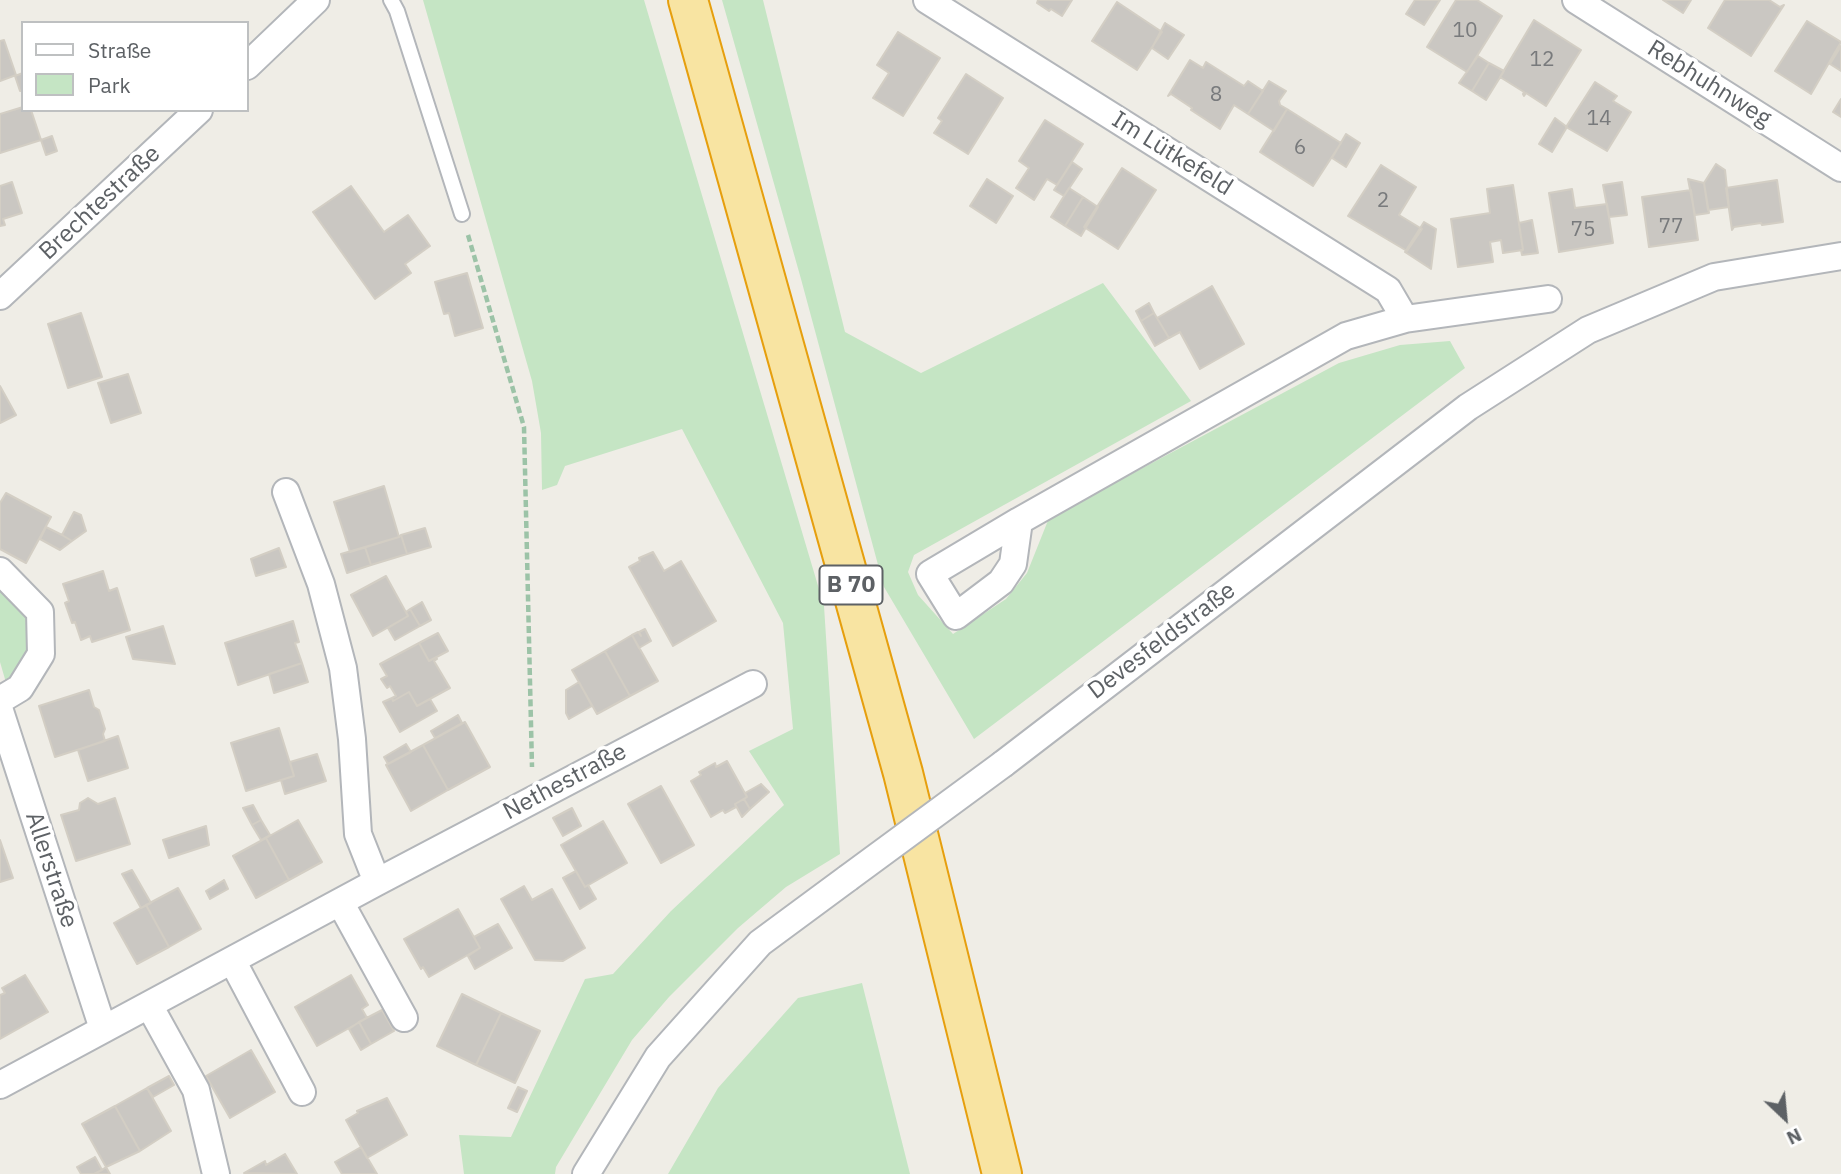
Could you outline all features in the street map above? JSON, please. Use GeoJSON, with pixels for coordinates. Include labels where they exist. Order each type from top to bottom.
{"type":"FeatureCollection","features":[{"type":"Feature","properties":{"kind":"highway","name":"B 70"},"geometry":{"type":"LineString","coordinates":[[688,0],[904,773],[1002,1174]]}},
{"type":"Feature","properties":{"kind":"street","name":"Im Lütkefeld"},"geometry":{"type":"LineString","coordinates":[[927,0],[954,7],[1388,290],[1405,319]]}},
{"type":"Feature","properties":{"kind":"street","name":"Rebhuhnweg"},"geometry":{"type":"LineString","coordinates":[[1576,0],[1841,168]]}},
{"type":"Feature","properties":{"kind":"street"},"geometry":{"type":"LineString","coordinates":[[248,65],[315,4]]}},
{"type":"Feature","properties":{"kind":"street","name":"Brechtestraße"},"geometry":{"type":"LineString","coordinates":[[0,296],[197,112]]}},
{"type":"Feature","properties":{"kind":"street","name":"Devesfeldstraße"},"geometry":{"type":"LineString","coordinates":[[586,1174],[657,1057],[760,943],[1003,764],[1468,407],[1588,330],[1714,277],[1841,256]]}},
{"type":"Feature","properties":{"kind":"street"},"geometry":{"type":"LineString","coordinates":[[1018,521],[1346,336],[1405,319],[1548,299]]}},
{"type":"Feature","properties":{"kind":"street"},"geometry":{"type":"LineString","coordinates":[[286,492],[321,584],[344,668],[358,834],[377,882]]}},
{"type":"Feature","properties":{"kind":"street"},"geometry":{"type":"LineString","coordinates":[[0,570],[40,612],[41,654],[20,688],[0,701]]}},
{"type":"Feature","properties":{"kind":"street","name":"Nethestraße"},"geometry":{"type":"LineString","coordinates":[[0,1085],[753,684]]}},
{"type":"Feature","properties":{"kind":"street","name":"Allerstraße"},"geometry":{"type":"LineString","coordinates":[[0,711],[103,1029]]}},
{"type":"Feature","properties":{"kind":"street"},"geometry":{"type":"LineString","coordinates":[[340,902],[404,1018]]}},
{"type":"Feature","properties":{"kind":"street"},"geometry":{"type":"LineString","coordinates":[[232,960],[303,1092]]}},
{"type":"Feature","properties":{"kind":"street"},"geometry":{"type":"LineString","coordinates":[[149,1005],[196,1090],[216,1174]]}},
{"type":"Feature","properties":{"kind":"lane"},"geometry":{"type":"LineString","coordinates":[[391,0],[397,11],[462,214]]}},
{"type":"Feature","properties":{"kind":"path"},"geometry":{"type":"LineString","coordinates":[[462,214],[524,427],[531,766],[543,794]]}},
{"type":"Feature","properties":{"kind":"green space"},"geometry":{"type":"Polygon","coordinates":[[[423,0],[644,0],[824,606],[840,854],[786,887],[738,928],[669,997],[632,1040],[556,1167],[555,1174],[464,1174],[459,1135],[511,1137],[585,979],[613,974],[671,911],[784,805],[749,751],[793,729],[783,623],[682,429],[565,466],[557,485],[542,490],[541,433],[532,381],[423,0]]]}},
{"type":"Feature","properties":{"kind":"green space"},"geometry":{"type":"Polygon","coordinates":[[[722,0],[763,0],[845,332],[921,373],[1103,283],[1191,401],[914,555],[908,572],[918,595],[953,634],[1006,599],[1027,573],[1049,518],[1339,363],[1400,345],[1450,341],[1465,368],[974,739],[884,587],[722,0]]]}},
{"type":"Feature","properties":{"kind":"green space"},"geometry":{"type":"Polygon","coordinates":[[[0,589],[26,615],[31,630],[31,647],[7,686],[0,662],[0,589]]]}},
{"type":"Feature","properties":{"kind":"green space"},"geometry":{"type":"Polygon","coordinates":[[[862,983],[910,1174],[668,1174],[718,1088],[798,998],[862,983]]]}},
{"type":"Feature","properties":{"kind":"building"},"geometry":{"type":"Polygon","coordinates":[[[1038,0],[1072,0],[1062,16],[1037,3],[1038,0]]]}},
{"type":"Feature","properties":{"kind":"building"},"geometry":{"type":"Polygon","coordinates":[[[1415,0],[1440,0],[1424,25],[1406,14],[1415,0]]]}},
{"type":"Feature","properties":{"kind":"building"},"geometry":{"type":"Polygon","coordinates":[[[1456,0],[1477,0],[1502,16],[1467,72],[1427,47],[1456,0]]]}},
{"type":"Feature","properties":{"kind":"building"},"geometry":{"type":"Polygon","coordinates":[[[1663,0],[1691,0],[1683,13],[1663,0]]]}},
{"type":"Feature","properties":{"kind":"building"},"geometry":{"type":"Polygon","coordinates":[[[1725,0],[1769,0],[1780,7],[1784,5],[1751,56],[1708,28],[1725,0]]]}},
{"type":"Feature","properties":{"kind":"building"},"geometry":{"type":"Polygon","coordinates":[[[1117,2],[1162,32],[1137,70],[1092,41],[1117,2]]]}},
{"type":"Feature","properties":{"kind":"building"},"geometry":{"type":"Polygon","coordinates":[[[1534,20],[1581,50],[1546,106],[1526,93],[1524,96],[1524,92],[1500,77],[1534,20]]]}},
{"type":"Feature","properties":{"kind":"building"},"geometry":{"type":"Polygon","coordinates":[[[1807,21],[1841,42],[1811,94],[1775,71],[1807,21]]]}},
{"type":"Feature","properties":{"kind":"building"},"geometry":{"type":"Polygon","coordinates":[[[1165,23],[1184,35],[1168,59],[1152,48],[1165,23]]]}},
{"type":"Feature","properties":{"kind":"building"},"geometry":{"type":"Polygon","coordinates":[[[898,32],[940,58],[903,116],[873,98],[889,73],[877,65],[898,32]]]}},
{"type":"Feature","properties":{"kind":"building"},"geometry":{"type":"Polygon","coordinates":[[[4,40],[16,75],[0,81],[0,41],[4,40]]]}},
{"type":"Feature","properties":{"kind":"building"},"geometry":{"type":"Polygon","coordinates":[[[1841,46],[1841,71],[1830,64],[1841,46]]]}},
{"type":"Feature","properties":{"kind":"building"},"geometry":{"type":"Polygon","coordinates":[[[1478,56],[1489,63],[1472,91],[1459,83],[1478,56]]]}},
{"type":"Feature","properties":{"kind":"building"},"geometry":{"type":"Polygon","coordinates":[[[1190,60],[1203,68],[1206,62],[1244,86],[1248,81],[1263,91],[1248,114],[1234,105],[1220,129],[1171,94],[1168,96],[1190,60]]]}},
{"type":"Feature","properties":{"kind":"building"},"geometry":{"type":"Polygon","coordinates":[[[1489,63],[1504,71],[1486,100],[1472,91],[1489,63]]]}},
{"type":"Feature","properties":{"kind":"building"},"geometry":{"type":"Polygon","coordinates":[[[21,74],[21,91],[20,91],[15,76],[21,74]]]}},
{"type":"Feature","properties":{"kind":"building"},"geometry":{"type":"Polygon","coordinates":[[[966,74],[1003,98],[968,154],[934,133],[942,121],[938,118],[966,74]]]}},
{"type":"Feature","properties":{"kind":"building"},"geometry":{"type":"Polygon","coordinates":[[[1269,81],[1286,91],[1279,101],[1280,105],[1287,109],[1274,131],[1248,114],[1269,81]]]}},
{"type":"Feature","properties":{"kind":"building"},"geometry":{"type":"Polygon","coordinates":[[[1595,82],[1617,96],[1613,101],[1631,112],[1607,151],[1566,127],[1595,82]]]}},
{"type":"Feature","properties":{"kind":"building"},"geometry":{"type":"Polygon","coordinates":[[[1841,99],[1841,117],[1833,112],[1841,99]]]}},
{"type":"Feature","properties":{"kind":"building"},"geometry":{"type":"Polygon","coordinates":[[[21,108],[21,112],[32,112],[41,140],[0,153],[0,114],[21,108]]]}},
{"type":"Feature","properties":{"kind":"building"},"geometry":{"type":"Polygon","coordinates":[[[1287,109],[1341,143],[1313,186],[1260,152],[1287,109]]]}},
{"type":"Feature","properties":{"kind":"building"},"geometry":{"type":"Polygon","coordinates":[[[1555,118],[1567,127],[1552,152],[1539,144],[1555,118]]]}},
{"type":"Feature","properties":{"kind":"building"},"geometry":{"type":"Polygon","coordinates":[[[1045,120],[1083,144],[1057,185],[1047,179],[1034,200],[1016,188],[1029,168],[1019,161],[1045,120]]]}},
{"type":"Feature","properties":{"kind":"building"},"geometry":{"type":"Polygon","coordinates":[[[1346,134],[1360,143],[1346,167],[1332,158],[1346,134]]]}},
{"type":"Feature","properties":{"kind":"building"},"geometry":{"type":"Polygon","coordinates":[[[52,136],[57,151],[46,155],[41,140],[52,136]]]}},
{"type":"Feature","properties":{"kind":"building"},"geometry":{"type":"Polygon","coordinates":[[[1072,162],[1082,169],[1064,196],[1054,190],[1072,162]]]}},
{"type":"Feature","properties":{"kind":"building"},"geometry":{"type":"Polygon","coordinates":[[[1716,164],[1725,170],[1729,207],[1708,210],[1704,183],[1716,164]]]}},
{"type":"Feature","properties":{"kind":"building"},"geometry":{"type":"Polygon","coordinates":[[[1381,165],[1416,187],[1399,215],[1422,229],[1407,251],[1348,216],[1381,165]]]}},
{"type":"Feature","properties":{"kind":"building"},"geometry":{"type":"Polygon","coordinates":[[[1122,168],[1156,190],[1118,249],[1084,227],[1122,168]]]}},
{"type":"Feature","properties":{"kind":"building"},"geometry":{"type":"Polygon","coordinates":[[[987,179],[1013,196],[996,223],[970,206],[987,179]]]}},
{"type":"Feature","properties":{"kind":"building"},"geometry":{"type":"Polygon","coordinates":[[[1688,179],[1704,183],[1709,213],[1695,215],[1688,179]]]}},
{"type":"Feature","properties":{"kind":"building"},"geometry":{"type":"Polygon","coordinates":[[[1777,180],[1783,222],[1734,227],[1732,230],[1726,188],[1777,180]]]}},
{"type":"Feature","properties":{"kind":"building"},"geometry":{"type":"Polygon","coordinates":[[[12,182],[22,213],[3,219],[5,225],[0,226],[0,186],[12,182]]]}},
{"type":"Feature","properties":{"kind":"building"},"geometry":{"type":"Polygon","coordinates":[[[1622,182],[1627,215],[1609,217],[1603,185],[1622,182]]]}},
{"type":"Feature","properties":{"kind":"building"},"geometry":{"type":"Polygon","coordinates":[[[1513,185],[1523,250],[1503,253],[1501,240],[1490,242],[1493,262],[1458,267],[1451,219],[1490,213],[1487,189],[1513,185]]]}},
{"type":"Feature","properties":{"kind":"building"},"geometry":{"type":"Polygon","coordinates":[[[351,186],[384,232],[408,215],[430,246],[405,264],[411,273],[375,299],[313,212],[351,186]]]}},
{"type":"Feature","properties":{"kind":"building"},"geometry":{"type":"Polygon","coordinates":[[[1069,188],[1083,197],[1065,226],[1051,217],[1069,188]]]}},
{"type":"Feature","properties":{"kind":"building"},"geometry":{"type":"Polygon","coordinates":[[[1572,189],[1575,208],[1607,204],[1613,243],[1559,252],[1549,193],[1572,189]]]}},
{"type":"Feature","properties":{"kind":"building"},"geometry":{"type":"Polygon","coordinates":[[[1691,190],[1698,240],[1649,247],[1642,197],[1691,190]]]}},
{"type":"Feature","properties":{"kind":"building"},"geometry":{"type":"Polygon","coordinates":[[[1083,197],[1098,207],[1081,236],[1065,226],[1083,197]]]}},
{"type":"Feature","properties":{"kind":"building"},"geometry":{"type":"Polygon","coordinates":[[[1532,220],[1538,253],[1522,255],[1519,223],[1532,220]]]}},
{"type":"Feature","properties":{"kind":"building"},"geometry":{"type":"Polygon","coordinates":[[[1424,222],[1436,229],[1431,269],[1405,252],[1424,222]]]}},
{"type":"Feature","properties":{"kind":"building"},"geometry":{"type":"Polygon","coordinates":[[[467,273],[483,328],[455,336],[449,313],[444,314],[435,282],[467,273]]]}},
{"type":"Feature","properties":{"kind":"building"},"geometry":{"type":"Polygon","coordinates":[[[1212,286],[1244,344],[1200,369],[1180,332],[1169,338],[1157,318],[1212,286]]]}},
{"type":"Feature","properties":{"kind":"building"},"geometry":{"type":"Polygon","coordinates":[[[1149,303],[1154,313],[1141,321],[1136,311],[1149,303]]]}},
{"type":"Feature","properties":{"kind":"building"},"geometry":{"type":"Polygon","coordinates":[[[81,313],[102,377],[68,388],[48,324],[81,313]]]}},
{"type":"Feature","properties":{"kind":"building"},"geometry":{"type":"Polygon","coordinates":[[[1154,313],[1169,338],[1155,346],[1141,321],[1154,313]]]}},
{"type":"Feature","properties":{"kind":"building"},"geometry":{"type":"Polygon","coordinates":[[[128,374],[141,413],[111,423],[98,383],[128,374]]]}},
{"type":"Feature","properties":{"kind":"building"},"geometry":{"type":"Polygon","coordinates":[[[0,386],[16,415],[0,423],[0,386]]]}},
{"type":"Feature","properties":{"kind":"building"},"geometry":{"type":"Polygon","coordinates":[[[384,486],[399,537],[350,552],[334,502],[384,486]]]}},
{"type":"Feature","properties":{"kind":"building"},"geometry":{"type":"Polygon","coordinates":[[[6,493],[51,517],[26,563],[0,549],[0,503],[6,493]]]}},
{"type":"Feature","properties":{"kind":"building"},"geometry":{"type":"Polygon","coordinates":[[[74,512],[81,515],[86,531],[72,541],[62,535],[74,512]]]}},
{"type":"Feature","properties":{"kind":"building"},"geometry":{"type":"Polygon","coordinates":[[[46,527],[72,541],[60,550],[40,539],[46,527]]]}},
{"type":"Feature","properties":{"kind":"building"},"geometry":{"type":"Polygon","coordinates":[[[425,528],[431,547],[407,554],[401,535],[425,528]]]}},
{"type":"Feature","properties":{"kind":"building"},"geometry":{"type":"Polygon","coordinates":[[[401,535],[407,554],[371,565],[365,547],[401,535]]]}},
{"type":"Feature","properties":{"kind":"building"},"geometry":{"type":"Polygon","coordinates":[[[365,547],[371,565],[347,573],[341,554],[365,547]]]}},
{"type":"Feature","properties":{"kind":"building"},"geometry":{"type":"Polygon","coordinates":[[[279,548],[286,567],[256,576],[251,559],[279,548]]]}},
{"type":"Feature","properties":{"kind":"building"},"geometry":{"type":"Polygon","coordinates":[[[653,552],[664,571],[681,561],[716,621],[673,646],[629,567],[640,561],[639,558],[653,552]]]}},
{"type":"Feature","properties":{"kind":"building"},"geometry":{"type":"Polygon","coordinates":[[[103,571],[109,591],[117,588],[130,630],[92,642],[90,636],[81,640],[65,603],[69,601],[63,584],[103,571]]]}},
{"type":"Feature","properties":{"kind":"building"},"geometry":{"type":"Polygon","coordinates":[[[386,576],[408,616],[373,636],[351,595],[386,576]]]}},
{"type":"Feature","properties":{"kind":"building"},"geometry":{"type":"Polygon","coordinates":[[[422,602],[431,620],[420,626],[410,609],[422,602]]]}},
{"type":"Feature","properties":{"kind":"building"},"geometry":{"type":"Polygon","coordinates":[[[410,609],[420,626],[395,640],[388,628],[408,616],[406,612],[410,609]]]}},
{"type":"Feature","properties":{"kind":"building"},"geometry":{"type":"Polygon","coordinates":[[[293,621],[299,642],[295,643],[302,663],[238,685],[225,643],[293,621]]]}},
{"type":"Feature","properties":{"kind":"building"},"geometry":{"type":"Polygon","coordinates":[[[163,626],[175,664],[133,659],[126,637],[163,626]]]}},
{"type":"Feature","properties":{"kind":"building"},"geometry":{"type":"Polygon","coordinates":[[[645,629],[651,641],[639,648],[632,635],[638,632],[641,636],[639,632],[645,629]]]}},
{"type":"Feature","properties":{"kind":"building"},"geometry":{"type":"Polygon","coordinates":[[[438,633],[448,651],[429,661],[419,643],[438,633]]]}},
{"type":"Feature","properties":{"kind":"building"},"geometry":{"type":"Polygon","coordinates":[[[632,635],[658,681],[630,696],[605,651],[632,635]]]}},
{"type":"Feature","properties":{"kind":"building"},"geometry":{"type":"Polygon","coordinates":[[[419,643],[429,661],[436,657],[434,661],[450,688],[417,706],[409,692],[393,701],[392,698],[396,696],[390,686],[387,688],[381,679],[387,676],[380,664],[419,643]]]}},
{"type":"Feature","properties":{"kind":"building"},"geometry":{"type":"Polygon","coordinates":[[[605,651],[630,696],[597,714],[572,670],[605,651]]]}},
{"type":"Feature","properties":{"kind":"building"},"geometry":{"type":"Polygon","coordinates":[[[302,663],[308,682],[274,693],[269,674],[302,663]]]}},
{"type":"Feature","properties":{"kind":"building"},"geometry":{"type":"Polygon","coordinates":[[[579,682],[592,706],[569,719],[566,713],[566,690],[579,682]]]}},
{"type":"Feature","properties":{"kind":"building"},"geometry":{"type":"Polygon","coordinates":[[[89,690],[105,729],[105,741],[55,757],[39,706],[89,690]]]}},
{"type":"Feature","properties":{"kind":"building"},"geometry":{"type":"Polygon","coordinates":[[[409,692],[417,706],[430,699],[437,711],[400,732],[383,702],[392,698],[393,701],[409,692]]]}},
{"type":"Feature","properties":{"kind":"building"},"geometry":{"type":"Polygon","coordinates":[[[458,715],[462,723],[435,738],[431,731],[458,715]]]}},
{"type":"Feature","properties":{"kind":"building"},"geometry":{"type":"Polygon","coordinates":[[[465,722],[490,767],[448,790],[423,745],[465,722]]]}},
{"type":"Feature","properties":{"kind":"building"},"geometry":{"type":"Polygon","coordinates":[[[279,728],[294,776],[246,791],[231,743],[279,728]]]}},
{"type":"Feature","properties":{"kind":"building"},"geometry":{"type":"Polygon","coordinates":[[[118,736],[128,768],[88,781],[78,750],[118,736]]]}},
{"type":"Feature","properties":{"kind":"building"},"geometry":{"type":"Polygon","coordinates":[[[406,744],[411,752],[388,764],[384,757],[406,744]]]}},
{"type":"Feature","properties":{"kind":"building"},"geometry":{"type":"Polygon","coordinates":[[[423,745],[448,790],[411,811],[386,765],[423,745]]]}},
{"type":"Feature","properties":{"kind":"building"},"geometry":{"type":"Polygon","coordinates":[[[317,754],[326,781],[285,794],[281,780],[294,776],[290,762],[317,754]]]}},
{"type":"Feature","properties":{"kind":"building"},"geometry":{"type":"Polygon","coordinates":[[[727,761],[747,797],[735,804],[736,807],[711,817],[691,781],[701,775],[699,772],[715,763],[716,767],[727,761]]]}},
{"type":"Feature","properties":{"kind":"building"},"geometry":{"type":"Polygon","coordinates":[[[761,784],[769,792],[750,809],[744,799],[747,797],[745,793],[761,784]]]}},
{"type":"Feature","properties":{"kind":"building"},"geometry":{"type":"Polygon","coordinates":[[[661,786],[694,845],[661,863],[628,804],[661,786]]]}},
{"type":"Feature","properties":{"kind":"building"},"geometry":{"type":"Polygon","coordinates":[[[88,798],[98,804],[115,798],[130,844],[76,861],[61,815],[79,810],[80,803],[88,798]]]}},
{"type":"Feature","properties":{"kind":"building"},"geometry":{"type":"Polygon","coordinates":[[[744,799],[750,809],[742,817],[735,804],[744,799]]]}},
{"type":"Feature","properties":{"kind":"building"},"geometry":{"type":"Polygon","coordinates":[[[253,805],[261,820],[252,825],[243,808],[253,805]]]}},
{"type":"Feature","properties":{"kind":"building"},"geometry":{"type":"Polygon","coordinates":[[[572,808],[581,826],[563,836],[553,818],[572,808]]]}},
{"type":"Feature","properties":{"kind":"building"},"geometry":{"type":"Polygon","coordinates":[[[261,820],[270,835],[261,840],[252,825],[261,820]]]}},
{"type":"Feature","properties":{"kind":"building"},"geometry":{"type":"Polygon","coordinates":[[[298,820],[322,862],[289,880],[266,838],[298,820]]]}},
{"type":"Feature","properties":{"kind":"building"},"geometry":{"type":"Polygon","coordinates":[[[603,821],[627,863],[585,887],[561,845],[603,821]]]}},
{"type":"Feature","properties":{"kind":"building"},"geometry":{"type":"Polygon","coordinates":[[[206,826],[209,845],[169,858],[163,840],[206,826]]]}},
{"type":"Feature","properties":{"kind":"building"},"geometry":{"type":"Polygon","coordinates":[[[266,838],[289,880],[256,898],[233,856],[266,838]]]}},
{"type":"Feature","properties":{"kind":"building"},"geometry":{"type":"Polygon","coordinates":[[[0,840],[13,878],[0,882],[0,840]]]}},
{"type":"Feature","properties":{"kind":"building"},"geometry":{"type":"Polygon","coordinates":[[[132,870],[151,903],[141,908],[122,874],[132,870]]]}},
{"type":"Feature","properties":{"kind":"building"},"geometry":{"type":"Polygon","coordinates":[[[576,871],[596,899],[580,909],[563,878],[576,871]]]}},
{"type":"Feature","properties":{"kind":"building"},"geometry":{"type":"Polygon","coordinates":[[[224,880],[228,889],[210,899],[206,891],[224,880]]]}},
{"type":"Feature","properties":{"kind":"building"},"geometry":{"type":"Polygon","coordinates":[[[524,886],[532,900],[552,889],[585,948],[563,961],[535,960],[501,899],[524,886]]]}},
{"type":"Feature","properties":{"kind":"building"},"geometry":{"type":"Polygon","coordinates":[[[178,888],[201,929],[169,947],[146,905],[178,888]]]}},
{"type":"Feature","properties":{"kind":"building"},"geometry":{"type":"Polygon","coordinates":[[[146,905],[169,947],[137,964],[114,923],[146,905]]]}},
{"type":"Feature","properties":{"kind":"building"},"geometry":{"type":"Polygon","coordinates":[[[458,909],[480,948],[429,977],[423,967],[421,969],[404,939],[458,909]]]}},
{"type":"Feature","properties":{"kind":"building"},"geometry":{"type":"Polygon","coordinates":[[[498,924],[512,948],[475,969],[468,956],[480,948],[474,937],[498,924]]]}},
{"type":"Feature","properties":{"kind":"building"},"geometry":{"type":"Polygon","coordinates":[[[25,975],[48,1012],[0,1039],[0,995],[5,993],[2,988],[25,975]]]}},
{"type":"Feature","properties":{"kind":"building"},"geometry":{"type":"Polygon","coordinates":[[[351,975],[368,1005],[362,1009],[367,1018],[317,1046],[295,1007],[351,975]]]}},
{"type":"Feature","properties":{"kind":"building"},"geometry":{"type":"Polygon","coordinates":[[[462,994],[501,1013],[476,1065],[437,1046],[462,994]]]}},
{"type":"Feature","properties":{"kind":"building"},"geometry":{"type":"Polygon","coordinates":[[[382,1010],[394,1031],[371,1044],[359,1022],[382,1010]]]}},
{"type":"Feature","properties":{"kind":"building"},"geometry":{"type":"Polygon","coordinates":[[[501,1013],[540,1031],[515,1083],[476,1065],[501,1013]]]}},
{"type":"Feature","properties":{"kind":"building"},"geometry":{"type":"Polygon","coordinates":[[[359,1022],[371,1044],[361,1050],[349,1029],[359,1022]]]}},
{"type":"Feature","properties":{"kind":"building"},"geometry":{"type":"Polygon","coordinates":[[[251,1050],[275,1092],[230,1118],[206,1076],[251,1050]]]}},
{"type":"Feature","properties":{"kind":"building"},"geometry":{"type":"Polygon","coordinates":[[[169,1076],[174,1085],[153,1097],[147,1088],[169,1076]]]}},
{"type":"Feature","properties":{"kind":"building"},"geometry":{"type":"Polygon","coordinates":[[[518,1087],[527,1091],[517,1112],[508,1108],[518,1087]]]}},
{"type":"Feature","properties":{"kind":"building"},"geometry":{"type":"Polygon","coordinates":[[[147,1088],[171,1131],[140,1151],[115,1106],[147,1088]]]}},
{"type":"Feature","properties":{"kind":"building"},"geometry":{"type":"Polygon","coordinates":[[[387,1098],[407,1135],[367,1158],[346,1120],[358,1113],[357,1111],[387,1098]]]}},
{"type":"Feature","properties":{"kind":"building"},"geometry":{"type":"Polygon","coordinates":[[[115,1106],[140,1151],[106,1167],[82,1124],[115,1106]]]}},
{"type":"Feature","properties":{"kind":"building"},"geometry":{"type":"Polygon","coordinates":[[[361,1147],[377,1174],[342,1174],[335,1162],[361,1147]]]}},
{"type":"Feature","properties":{"kind":"building"},"geometry":{"type":"Polygon","coordinates":[[[285,1154],[297,1174],[244,1173],[265,1161],[266,1165],[285,1154]]]}},
{"type":"Feature","properties":{"kind":"building"},"geometry":{"type":"Polygon","coordinates":[[[95,1157],[102,1170],[94,1174],[81,1174],[77,1167],[95,1157]]]}},
{"type":"Feature","properties":{"kind":"building"},"geometry":{"type":"Polygon","coordinates":[[[106,1167],[110,1174],[94,1174],[102,1170],[106,1167]]]}}]}
